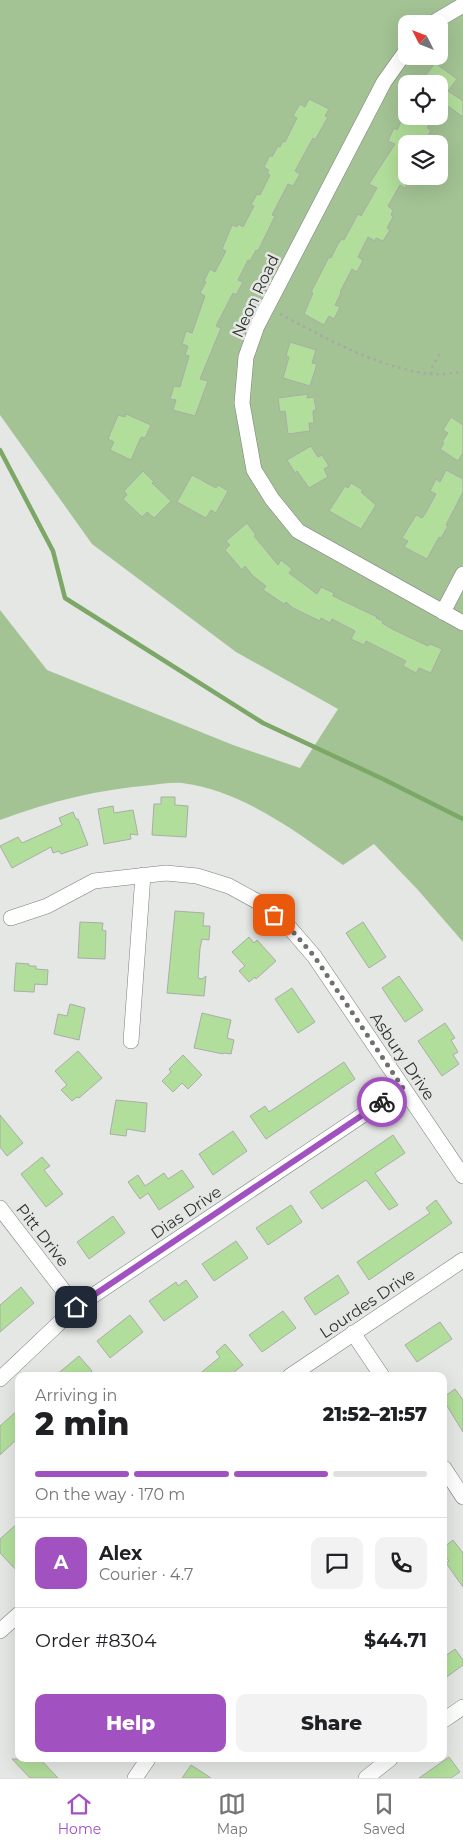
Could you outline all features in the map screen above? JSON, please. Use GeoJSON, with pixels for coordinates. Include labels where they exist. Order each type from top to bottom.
{"type":"FeatureCollection","features":[{"type":"Feature","properties":{"kind":"street"},"geometry":{"type":"LineString","coordinates":[[446,15],[463,5]]}},
{"type":"Feature","properties":{"kind":"street","name":"Neon Road"},"geometry":{"type":"LineString","coordinates":[[398,62],[384,82],[257,326],[246,357],[242,403],[254,470],[272,499],[298,531],[463,623]]}},
{"type":"Feature","properties":{"kind":"street"},"geometry":{"type":"LineString","coordinates":[[443,612],[463,574]]}},
{"type":"Feature","properties":{"kind":"street","name":"Asbury Drive"},"geometry":{"type":"LineString","coordinates":[[11,918],[47,906],[94,882],[166,873],[197,876],[229,886],[260,903],[288,926],[314,956],[463,1176]]}},
{"type":"Feature","properties":{"kind":"street"},"geometry":{"type":"LineString","coordinates":[[131,1041],[143,875]]}},
{"type":"Feature","properties":{"kind":"street","name":"Dias Drive"},"geometry":{"type":"LineString","coordinates":[[0,1379],[76,1307],[403,1088]]}},
{"type":"Feature","properties":{"kind":"street","name":"Pitt Drive"},"geometry":{"type":"LineString","coordinates":[[0,1208],[76,1307]]}},
{"type":"Feature","properties":{"kind":"street","name":"Lourdes Drive"},"geometry":{"type":"LineString","coordinates":[[296,1372],[463,1260]]}},
{"type":"Feature","properties":{"kind":"street"},"geometry":{"type":"LineString","coordinates":[[353,1334],[379,1372]]}},
{"type":"Feature","properties":{"kind":"street"},"geometry":{"type":"LineString","coordinates":[[447,1473],[463,1497]]}},
{"type":"Feature","properties":{"kind":"street"},"geometry":{"type":"LineString","coordinates":[[0,1630],[15,1617]]}},
{"type":"Feature","properties":{"kind":"street"},"geometry":{"type":"LineString","coordinates":[[447,1718],[463,1707]]}},
{"type":"Feature","properties":{"kind":"street"},"geometry":{"type":"LineString","coordinates":[[135,1778],[146,1762]]}},
{"type":"Feature","properties":{"kind":"street"},"geometry":{"type":"LineString","coordinates":[[366,1778],[386,1762]]}},
{"type":"Feature","properties":{"kind":"path"},"geometry":{"type":"LineString","coordinates":[[267,307],[352,352],[388,365],[430,374],[463,372]]}},
{"type":"Feature","properties":{"kind":"path"},"geometry":{"type":"LineString","coordinates":[[430,374],[440,353]]}},
{"type":"Feature","properties":{"kind":"green space"},"geometry":{"type":"Polygon","coordinates":[[[0,0],[463,0],[463,942],[418,890],[374,844],[343,865],[307,839],[267,814],[226,794],[204,787],[174,783],[94,793],[55,802],[0,820],[0,610],[47,670],[233,745],[300,768],[338,709],[236,652],[92,544],[0,415],[0,0]]]}},
{"type":"Feature","properties":{"kind":"building"},"geometry":{"type":"Polygon","coordinates":[[[434,65],[438,65],[457,79],[448,91],[448,75],[426,75],[434,65]]]}},
{"type":"Feature","properties":{"kind":"building"},"geometry":{"type":"Polygon","coordinates":[[[448,91],[463,101],[463,117],[448,106],[448,91]]]}},
{"type":"Feature","properties":{"kind":"building"},"geometry":{"type":"Polygon","coordinates":[[[309,99],[329,109],[325,116],[328,117],[315,140],[313,138],[295,171],[300,174],[293,186],[288,184],[272,215],[275,216],[258,251],[256,250],[250,261],[248,260],[238,280],[243,282],[236,295],[233,293],[216,326],[221,328],[200,379],[208,381],[195,416],[173,410],[176,400],[170,399],[174,386],[180,387],[189,356],[185,355],[188,346],[182,344],[186,331],[192,333],[205,296],[200,293],[206,282],[204,281],[210,269],[215,272],[226,251],[222,249],[232,225],[237,227],[238,224],[243,227],[254,206],[251,205],[257,194],[260,195],[270,175],[267,173],[269,170],[264,167],[270,155],[272,157],[278,146],[280,147],[283,141],[285,142],[297,118],[293,116],[300,104],[305,107],[309,99]]]}},
{"type":"Feature","properties":{"kind":"building"},"geometry":{"type":"Polygon","coordinates":[[[400,125],[429,125],[427,128],[431,130],[428,135],[398,135],[398,185],[400,185],[388,206],[393,210],[391,215],[393,217],[387,228],[390,230],[383,241],[376,238],[375,241],[368,237],[358,257],[363,260],[357,272],[352,269],[340,292],[335,305],[340,307],[334,319],[329,316],[324,325],[304,314],[313,293],[311,292],[329,257],[331,258],[342,239],[344,240],[358,214],[361,216],[377,188],[369,184],[395,144],[388,141],[394,128],[397,130],[400,125]]]}},
{"type":"Feature","properties":{"kind":"building"},"geometry":{"type":"Polygon","coordinates":[[[290,342],[316,350],[312,363],[317,364],[310,386],[283,378],[289,357],[286,356],[290,342]]]}},
{"type":"Feature","properties":{"kind":"building"},"geometry":{"type":"Polygon","coordinates":[[[308,394],[307,398],[314,397],[316,410],[313,411],[314,423],[309,423],[310,431],[288,434],[285,411],[280,412],[278,398],[308,394]]]}},
{"type":"Feature","properties":{"kind":"building"},"geometry":{"type":"Polygon","coordinates":[[[126,414],[151,425],[145,438],[141,437],[131,460],[110,450],[114,442],[108,439],[118,415],[125,417],[126,414]]]}},
{"type":"Feature","properties":{"kind":"building"},"geometry":{"type":"Polygon","coordinates":[[[451,417],[463,425],[463,453],[458,461],[440,449],[448,433],[443,430],[451,417]]]}},
{"type":"Feature","properties":{"kind":"building"},"geometry":{"type":"Polygon","coordinates":[[[311,446],[318,457],[322,455],[329,466],[324,469],[328,477],[309,488],[297,471],[295,473],[287,460],[311,446]]]}},
{"type":"Feature","properties":{"kind":"building"},"geometry":{"type":"Polygon","coordinates":[[[446,470],[463,479],[463,492],[446,525],[448,526],[441,538],[439,537],[427,559],[404,547],[408,541],[402,538],[416,515],[422,518],[425,514],[436,494],[430,491],[436,479],[440,482],[446,470]]]}},
{"type":"Feature","properties":{"kind":"building"},"geometry":{"type":"Polygon","coordinates":[[[143,471],[154,482],[152,483],[171,501],[154,518],[147,512],[142,517],[123,499],[127,495],[124,491],[143,471]]]}},
{"type":"Feature","properties":{"kind":"building"},"geometry":{"type":"Polygon","coordinates":[[[192,475],[216,488],[218,485],[228,491],[216,513],[211,510],[206,518],[177,502],[192,475]]]}},
{"type":"Feature","properties":{"kind":"building"},"geometry":{"type":"Polygon","coordinates":[[[351,483],[363,490],[361,492],[376,505],[361,529],[329,511],[345,486],[348,488],[351,483]]]}},
{"type":"Feature","properties":{"kind":"building"},"geometry":{"type":"Polygon","coordinates":[[[247,523],[256,535],[254,536],[278,565],[281,560],[292,569],[289,573],[317,594],[321,587],[334,593],[333,596],[377,617],[383,621],[382,623],[392,629],[428,646],[430,644],[442,649],[431,673],[419,668],[416,673],[403,666],[406,661],[366,641],[364,645],[351,639],[355,631],[332,619],[330,623],[321,618],[320,621],[293,608],[286,602],[284,604],[263,590],[266,586],[253,576],[245,566],[242,570],[225,550],[230,545],[226,541],[247,523]]]}},
{"type":"Feature","properties":{"kind":"building"},"geometry":{"type":"Polygon","coordinates":[[[161,797],[175,797],[175,805],[188,806],[186,837],[152,835],[154,804],[161,804],[161,797]]]}},
{"type":"Feature","properties":{"kind":"building"},"geometry":{"type":"Polygon","coordinates":[[[113,806],[114,813],[133,810],[138,835],[130,834],[131,839],[104,844],[98,809],[113,806]]]}},
{"type":"Feature","properties":{"kind":"building"},"geometry":{"type":"Polygon","coordinates":[[[73,812],[76,819],[78,819],[88,845],[61,854],[59,851],[53,853],[51,847],[12,868],[0,846],[18,837],[22,843],[62,825],[59,818],[73,812]]]}},
{"type":"Feature","properties":{"kind":"building"},"geometry":{"type":"Polygon","coordinates":[[[175,911],[204,913],[203,926],[210,926],[209,940],[202,939],[200,948],[198,978],[202,979],[206,976],[204,996],[167,993],[175,911]]]}},
{"type":"Feature","properties":{"kind":"building"},"geometry":{"type":"Polygon","coordinates":[[[80,922],[103,923],[102,930],[106,931],[105,959],[78,958],[80,922]]]}},
{"type":"Feature","properties":{"kind":"building"},"geometry":{"type":"Polygon","coordinates":[[[363,922],[386,957],[369,968],[346,933],[363,922]]]}},
{"type":"Feature","properties":{"kind":"building"},"geometry":{"type":"Polygon","coordinates":[[[249,937],[254,943],[257,940],[276,961],[256,979],[255,977],[249,982],[239,971],[245,966],[232,952],[249,937]]]}},
{"type":"Feature","properties":{"kind":"building"},"geometry":{"type":"Polygon","coordinates":[[[16,963],[29,964],[29,966],[36,966],[36,969],[48,970],[47,985],[35,984],[34,992],[14,991],[16,963]]]}},
{"type":"Feature","properties":{"kind":"building"},"geometry":{"type":"Polygon","coordinates":[[[399,976],[423,1010],[405,1022],[382,988],[399,976]]]}},
{"type":"Feature","properties":{"kind":"building"},"geometry":{"type":"Polygon","coordinates":[[[292,988],[315,1022],[298,1033],[275,999],[292,988]]]}},
{"type":"Feature","properties":{"kind":"building"},"geometry":{"type":"Polygon","coordinates":[[[70,1004],[85,1008],[79,1040],[54,1034],[58,1014],[67,1016],[70,1004]]]}},
{"type":"Feature","properties":{"kind":"building"},"geometry":{"type":"Polygon","coordinates":[[[202,1013],[231,1020],[227,1038],[234,1040],[231,1054],[194,1048],[202,1013]]]}},
{"type":"Feature","properties":{"kind":"building"},"geometry":{"type":"Polygon","coordinates":[[[445,1023],[455,1038],[451,1040],[458,1052],[453,1055],[459,1064],[442,1076],[418,1041],[445,1023]]]}},
{"type":"Feature","properties":{"kind":"building"},"geometry":{"type":"Polygon","coordinates":[[[78,1051],[102,1078],[79,1098],[77,1097],[72,1101],[61,1090],[67,1085],[55,1071],[78,1051]]]}},
{"type":"Feature","properties":{"kind":"building"},"geometry":{"type":"Polygon","coordinates":[[[183,1055],[202,1075],[188,1089],[182,1083],[173,1092],[162,1081],[171,1072],[169,1069],[183,1055]]]}},
{"type":"Feature","properties":{"kind":"building"},"geometry":{"type":"Polygon","coordinates":[[[344,1062],[355,1079],[266,1139],[250,1116],[265,1106],[269,1112],[344,1062]]]}},
{"type":"Feature","properties":{"kind":"building"},"geometry":{"type":"Polygon","coordinates":[[[116,1100],[147,1103],[145,1132],[127,1129],[126,1136],[110,1134],[116,1100]]]}},
{"type":"Feature","properties":{"kind":"building"},"geometry":{"type":"Polygon","coordinates":[[[0,1115],[23,1143],[7,1156],[0,1147],[0,1115]]]}},
{"type":"Feature","properties":{"kind":"building"},"geometry":{"type":"Polygon","coordinates":[[[233,1131],[247,1151],[213,1175],[199,1154],[233,1131]]]}},
{"type":"Feature","properties":{"kind":"building"},"geometry":{"type":"Polygon","coordinates":[[[393,1135],[405,1153],[375,1173],[398,1205],[389,1210],[366,1180],[322,1209],[310,1192],[393,1135]]]}},
{"type":"Feature","properties":{"kind":"building"},"geometry":{"type":"Polygon","coordinates":[[[42,1157],[50,1166],[44,1170],[63,1194],[46,1207],[21,1174],[42,1157]]]}},
{"type":"Feature","properties":{"kind":"building"},"geometry":{"type":"Polygon","coordinates":[[[182,1170],[194,1187],[159,1210],[148,1193],[140,1199],[128,1182],[138,1175],[145,1186],[164,1173],[168,1179],[182,1170]]]}},
{"type":"Feature","properties":{"kind":"building"},"geometry":{"type":"Polygon","coordinates":[[[436,1200],[452,1223],[369,1280],[357,1262],[430,1213],[426,1208],[436,1200]]]}},
{"type":"Feature","properties":{"kind":"building"},"geometry":{"type":"Polygon","coordinates":[[[291,1205],[302,1222],[268,1245],[256,1228],[291,1205]]]}},
{"type":"Feature","properties":{"kind":"building"},"geometry":{"type":"Polygon","coordinates":[[[113,1216],[125,1233],[89,1259],[77,1242],[113,1216]]]}},
{"type":"Feature","properties":{"kind":"building"},"geometry":{"type":"Polygon","coordinates":[[[236,1241],[248,1258],[214,1281],[202,1264],[236,1241]]]}},
{"type":"Feature","properties":{"kind":"building"},"geometry":{"type":"Polygon","coordinates":[[[338,1275],[349,1293],[315,1315],[304,1298],[338,1275]]]}},
{"type":"Feature","properties":{"kind":"building"},"geometry":{"type":"Polygon","coordinates":[[[186,1280],[198,1297],[164,1321],[149,1301],[176,1282],[178,1286],[186,1280]]]}},
{"type":"Feature","properties":{"kind":"building"},"geometry":{"type":"Polygon","coordinates":[[[21,1287],[34,1303],[0,1332],[0,1305],[21,1287]]]}},
{"type":"Feature","properties":{"kind":"building"},"geometry":{"type":"Polygon","coordinates":[[[283,1311],[296,1328],[262,1352],[249,1335],[283,1311]]]}},
{"type":"Feature","properties":{"kind":"building"},"geometry":{"type":"Polygon","coordinates":[[[130,1315],[143,1332],[110,1358],[97,1341],[130,1315]]]}},
{"type":"Feature","properties":{"kind":"building"},"geometry":{"type":"Polygon","coordinates":[[[440,1322],[452,1339],[417,1362],[405,1345],[440,1322]]]}},
{"type":"Feature","properties":{"kind":"building"},"geometry":{"type":"Polygon","coordinates":[[[225,1344],[243,1365],[234,1372],[202,1372],[220,1357],[216,1352],[225,1344]]]}},
{"type":"Feature","properties":{"kind":"building"},"geometry":{"type":"Polygon","coordinates":[[[79,1356],[92,1371],[91,1372],[60,1372],[79,1356]]]}},
{"type":"Feature","properties":{"kind":"building"},"geometry":{"type":"Polygon","coordinates":[[[455,1389],[463,1400],[463,1432],[447,1406],[447,1395],[455,1389]]]}},
{"type":"Feature","properties":{"kind":"building"},"geometry":{"type":"Polygon","coordinates":[[[15,1413],[15,1441],[0,1455],[0,1426],[15,1413]]]}},
{"type":"Feature","properties":{"kind":"building"},"geometry":{"type":"Polygon","coordinates":[[[15,1526],[15,1569],[0,1553],[0,1539],[15,1526]]]}},
{"type":"Feature","properties":{"kind":"building"},"geometry":{"type":"Polygon","coordinates":[[[453,1540],[463,1553],[463,1587],[447,1564],[449,1561],[447,1558],[447,1545],[453,1540]]]}},
{"type":"Feature","properties":{"kind":"building"},"geometry":{"type":"Polygon","coordinates":[[[455,1649],[463,1660],[463,1665],[447,1677],[447,1655],[455,1649]]]}},
{"type":"Feature","properties":{"kind":"building"},"geometry":{"type":"Polygon","coordinates":[[[449,1757],[460,1772],[451,1778],[419,1778],[442,1762],[447,1762],[449,1757]]]}},
{"type":"Feature","properties":{"kind":"building"},"geometry":{"type":"Polygon","coordinates":[[[12,1759],[15,1759],[15,1762],[43,1762],[58,1778],[30,1778],[12,1759]]]}},
{"type":"Feature","properties":{"kind":"building"},"geometry":{"type":"Polygon","coordinates":[[[191,1765],[211,1778],[182,1778],[191,1765]]]}},
{"type":"Feature","properties":{"kind":"waterway"},"geometry":{"type":"LineString","coordinates":[[0,450],[53,551],[65,598],[263,723],[463,819]]}},
{"type":"Feature","properties":{"kind":"way so far"},"geometry":{"type":"LineString","coordinates":[[274,915],[288,926],[314,956],[403,1088],[382,1102]]}},
{"type":"Feature","properties":{"kind":"route"},"geometry":{"type":"LineString","coordinates":[[76,1307],[382,1102]]}}]}
